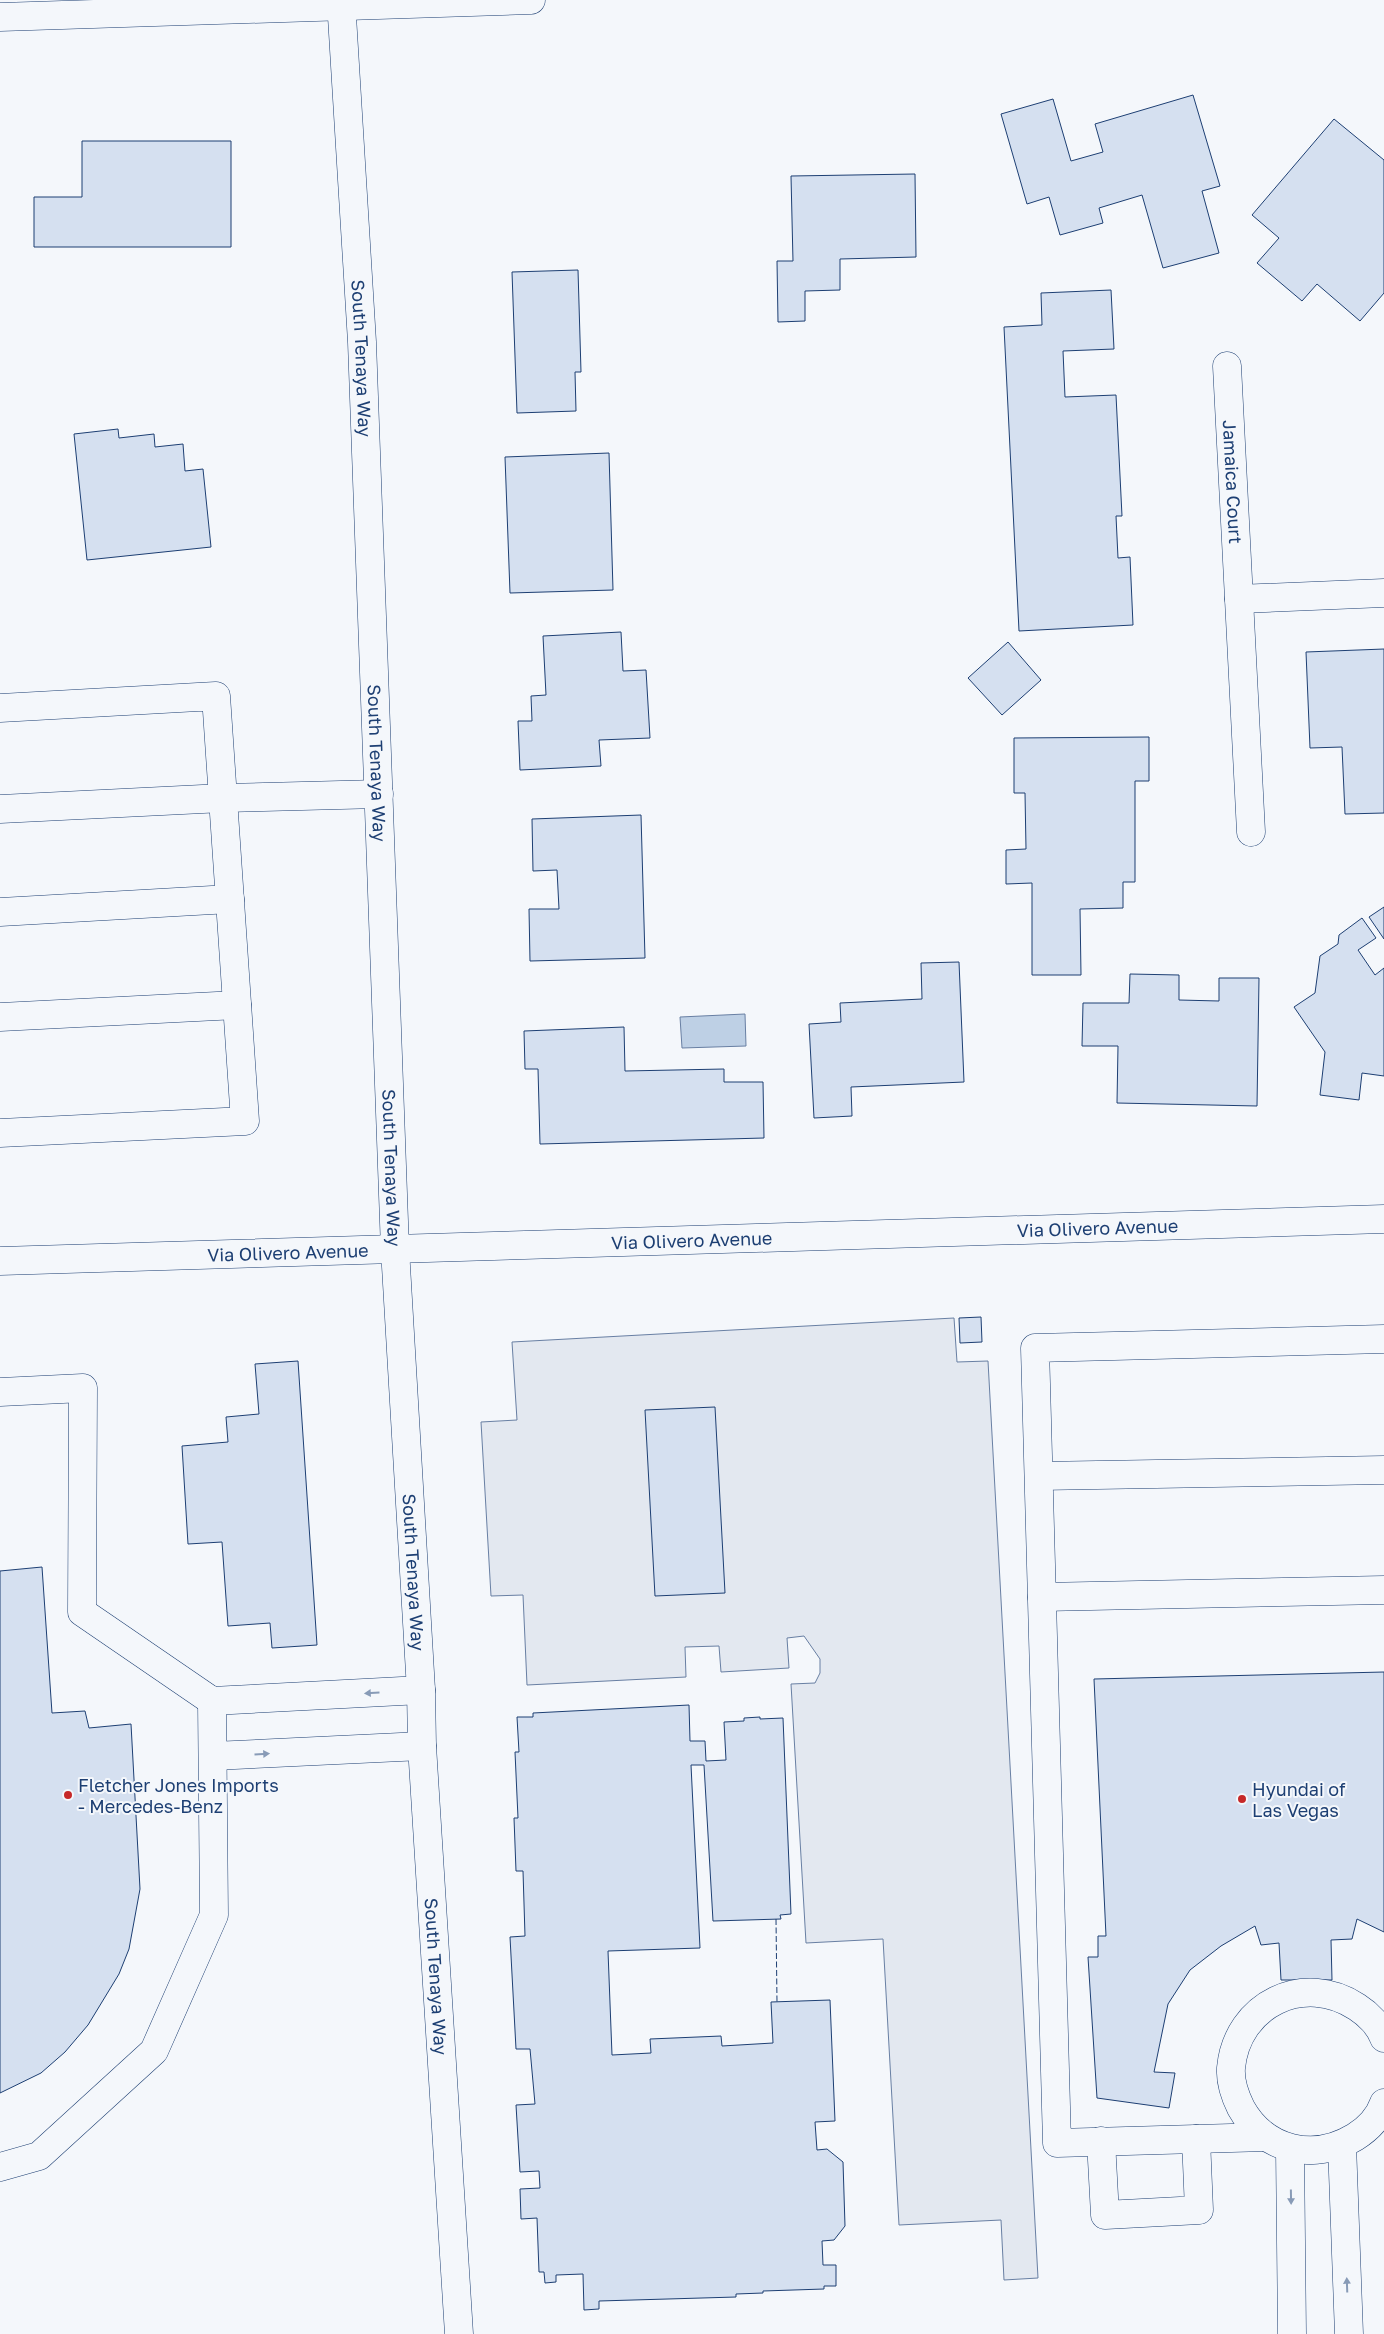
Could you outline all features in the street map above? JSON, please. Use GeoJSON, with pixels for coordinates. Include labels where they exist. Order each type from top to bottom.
{"type":"FeatureCollection","features":[{"type":"Feature","properties":{"kind":"street"},"geometry":{"type":"LineString","coordinates":[[0,17],[341,3],[531,0]]}},
{"type":"Feature","properties":{"kind":"street","name":"South Tenaya Way"},"geometry":{"type":"LineString","coordinates":[[341,3],[362,342],[395,1249],[421,1690],[422,1746],[459,2334]]}},
{"type":"Feature","properties":{"kind":"street","name":"Jamaica Court"},"geometry":{"type":"LineString","coordinates":[[1227,366],[1251,832]]}},
{"type":"Feature","properties":{"kind":"street"},"geometry":{"type":"LineString","coordinates":[[1239,599],[1384,593]]}},
{"type":"Feature","properties":{"kind":"street"},"geometry":{"type":"LineString","coordinates":[[0,708],[216,696],[245,1121],[0,1133]]}},
{"type":"Feature","properties":{"kind":"street"},"geometry":{"type":"LineString","coordinates":[[0,809],[223,798],[378,794]]}},
{"type":"Feature","properties":{"kind":"street"},"geometry":{"type":"LineString","coordinates":[[0,912],[230,899]]}},
{"type":"Feature","properties":{"kind":"street"},"geometry":{"type":"LineString","coordinates":[[0,1017],[237,1005]]}},
{"type":"Feature","properties":{"kind":"street","name":"Via Olivero Avenue"},"geometry":{"type":"LineString","coordinates":[[0,1261],[1384,1219]]}},
{"type":"Feature","properties":{"kind":"street"},"geometry":{"type":"LineString","coordinates":[[1384,1339],[1035,1348],[1056,2143],[1266,2138],[1290,2148],[1316,2151],[1342,2145],[1365,2131],[1382,2110],[1384,2103]]}},
{"type":"Feature","properties":{"kind":"street"},"geometry":{"type":"LineString","coordinates":[[0,1392],[83,1388],[82,1612],[212,1701],[421,1690]]}},
{"type":"Feature","properties":{"kind":"street"},"geometry":{"type":"LineString","coordinates":[[1039,1476],[1384,1470]]}},
{"type":"Feature","properties":{"kind":"street"},"geometry":{"type":"LineString","coordinates":[[1042,1597],[1384,1590]]}},
{"type":"Feature","properties":{"kind":"street"},"geometry":{"type":"LineString","coordinates":[[0,2167],[39,2156],[154,2051],[214,1915],[212,1701]]}},
{"type":"Feature","properties":{"kind":"street"},"geometry":{"type":"LineString","coordinates":[[213,1756],[422,1746]]}},
{"type":"Feature","properties":{"kind":"street"},"geometry":{"type":"LineString","coordinates":[[1266,2138],[1247,2118],[1235,2096],[1231,2070],[1236,2044],[1249,2021],[1269,2004],[1293,1993],[1319,1992],[1344,1998],[1367,2013],[1384,2038]]}},
{"type":"Feature","properties":{"kind":"street"},"geometry":{"type":"LineString","coordinates":[[1101,2141],[1105,2215],[1200,2210],[1196,2139]]}},
{"type":"Feature","properties":{"kind":"street"},"geometry":{"type":"LineString","coordinates":[[1342,2145],[1348,2334]]}},
{"type":"Feature","properties":{"kind":"street"},"geometry":{"type":"LineString","coordinates":[[1290,2148],[1292,2334]]}},
{"type":"Feature","properties":{"kind":"shaded area"},"geometry":{"type":"Polygon","coordinates":[[[954,1318],[957,1362],[988,1361],[1038,2278],[1004,2280],[1001,2220],[899,2225],[883,1939],[806,1943],[791,1684],[815,1683],[820,1673],[820,1659],[804,1636],[787,1638],[789,1668],[721,1672],[719,1646],[685,1647],[686,1677],[527,1685],[523,1595],[491,1596],[481,1422],[517,1420],[512,1342],[954,1318]]]}},
{"type":"Feature","properties":{"kind":"water"},"geometry":{"type":"Polygon","coordinates":[[[745,1014],[746,1046],[682,1048],[680,1017],[745,1014]]]}},
{"type":"Feature","properties":{"kind":"building"},"geometry":{"type":"Polygon","coordinates":[[[1193,95],[1220,186],[1202,191],[1219,253],[1163,268],[1142,195],[1099,208],[1103,223],[1060,235],[1049,197],[1027,204],[1001,114],[1053,99],[1071,161],[1103,152],[1095,124],[1193,95]]]}},
{"type":"Feature","properties":{"kind":"building"},"geometry":{"type":"Polygon","coordinates":[[[1334,119],[1384,160],[1384,293],[1360,321],[1317,284],[1302,301],[1257,263],[1279,238],[1252,215],[1334,119]]]}},
{"type":"Feature","properties":{"kind":"building"},"geometry":{"type":"Polygon","coordinates":[[[82,141],[231,141],[231,247],[34,247],[34,197],[82,197],[82,141]]]}},
{"type":"Feature","properties":{"kind":"building"},"geometry":{"type":"Polygon","coordinates":[[[915,174],[916,257],[840,259],[840,290],[805,291],[805,321],[778,322],[777,261],[793,261],[791,176],[915,174]]]}},
{"type":"Feature","properties":{"kind":"building"},"geometry":{"type":"Polygon","coordinates":[[[578,270],[581,372],[575,372],[576,411],[517,413],[512,272],[578,270]]]}},
{"type":"Feature","properties":{"kind":"building"},"geometry":{"type":"Polygon","coordinates":[[[1111,290],[1114,349],[1063,351],[1065,397],[1116,395],[1122,516],[1116,516],[1118,558],[1130,557],[1133,625],[1019,631],[1004,327],[1042,325],[1041,293],[1111,290]]]}},
{"type":"Feature","properties":{"kind":"building"},"geometry":{"type":"Polygon","coordinates":[[[118,429],[119,438],[154,434],[155,447],[183,444],[185,471],[203,469],[211,547],[87,560],[74,434],[118,429]]]}},
{"type":"Feature","properties":{"kind":"building"},"geometry":{"type":"Polygon","coordinates":[[[609,453],[613,590],[510,593],[505,457],[609,453]]]}},
{"type":"Feature","properties":{"kind":"building"},"geometry":{"type":"Polygon","coordinates":[[[621,632],[623,671],[646,670],[650,738],[599,740],[601,766],[520,770],[518,721],[532,721],[531,696],[546,695],[543,636],[621,632]]]}},
{"type":"Feature","properties":{"kind":"building"},"geometry":{"type":"Polygon","coordinates":[[[1008,642],[1041,680],[1002,715],[968,678],[1008,642]]]}},
{"type":"Feature","properties":{"kind":"building"},"geometry":{"type":"Polygon","coordinates":[[[1384,649],[1384,813],[1345,814],[1342,747],[1310,748],[1306,652],[1384,649]]]}},
{"type":"Feature","properties":{"kind":"building"},"geometry":{"type":"Polygon","coordinates":[[[1149,737],[1149,781],[1135,781],[1135,882],[1123,882],[1123,908],[1080,909],[1081,975],[1032,975],[1032,883],[1006,884],[1006,850],[1026,849],[1025,793],[1014,793],[1014,738],[1149,737]]]}},
{"type":"Feature","properties":{"kind":"building"},"geometry":{"type":"Polygon","coordinates":[[[641,815],[645,958],[530,961],[529,909],[559,909],[557,870],[533,871],[532,819],[641,815]]]}},
{"type":"Feature","properties":{"kind":"building"},"geometry":{"type":"Polygon","coordinates":[[[1384,907],[1384,939],[1369,917],[1384,907]]]}},
{"type":"Feature","properties":{"kind":"building"},"geometry":{"type":"Polygon","coordinates":[[[1362,918],[1376,938],[1358,950],[1375,975],[1384,968],[1384,1076],[1362,1073],[1359,1100],[1320,1095],[1325,1052],[1294,1007],[1315,993],[1320,956],[1338,944],[1339,935],[1362,918]]]}},
{"type":"Feature","properties":{"kind":"building"},"geometry":{"type":"Polygon","coordinates":[[[959,962],[964,1082],[851,1087],[852,1116],[814,1118],[809,1024],[841,1022],[840,1003],[922,999],[921,963],[959,962]]]}},
{"type":"Feature","properties":{"kind":"building"},"geometry":{"type":"Polygon","coordinates":[[[1130,974],[1179,975],[1179,1000],[1219,1001],[1219,978],[1259,978],[1257,1106],[1117,1103],[1118,1046],[1082,1046],[1083,1003],[1129,1003],[1130,974]]]}},
{"type":"Feature","properties":{"kind":"building"},"geometry":{"type":"Polygon","coordinates":[[[624,1027],[625,1071],[724,1069],[724,1082],[763,1082],[764,1138],[540,1144],[538,1069],[525,1069],[524,1031],[624,1027]]]}},
{"type":"Feature","properties":{"kind":"building"},"geometry":{"type":"Polygon","coordinates":[[[981,1317],[982,1342],[960,1343],[959,1318],[981,1317]]]}},
{"type":"Feature","properties":{"kind":"building"},"geometry":{"type":"Polygon","coordinates":[[[298,1361],[317,1645],[272,1648],[270,1623],[228,1626],[222,1542],[188,1544],[182,1446],[228,1442],[226,1417],[259,1414],[255,1364],[298,1361]]]}},
{"type":"Feature","properties":{"kind":"building"},"geometry":{"type":"Polygon","coordinates":[[[715,1407],[725,1593],[655,1596],[645,1410],[715,1407]]]}},
{"type":"Feature","properties":{"kind":"building","name":"Fletcher Jones Imports - Mercedes-Benz"},"geometry":{"type":"Polygon","coordinates":[[[42,1567],[52,1713],[85,1711],[89,1728],[131,1724],[140,1889],[129,1949],[119,1974],[88,2025],[65,2052],[41,2073],[0,2093],[0,1571],[42,1567]]]}},
{"type":"Feature","properties":{"kind":"building","name":"Hyundai of Las Vegas"},"geometry":{"type":"Polygon","coordinates":[[[1384,1672],[1384,1932],[1357,1919],[1352,1939],[1331,1940],[1332,1980],[1281,1980],[1279,1943],[1261,1945],[1255,1926],[1221,1946],[1190,1970],[1168,2004],[1154,2072],[1175,2073],[1169,2108],[1097,2098],[1088,1957],[1098,1957],[1098,1936],[1106,1936],[1094,1679],[1384,1672]]]}},
{"type":"Feature","properties":{"kind":"building"},"geometry":{"type":"Polygon","coordinates":[[[689,1705],[690,1741],[705,1741],[706,1761],[726,1760],[724,1722],[744,1721],[744,1718],[783,1718],[791,1914],[780,1915],[781,1919],[713,1921],[704,1765],[691,1765],[700,1948],[608,1951],[612,2055],[651,2053],[650,2039],[721,2036],[722,2046],[773,2043],[771,2002],[830,2000],[835,2121],[815,2122],[817,2150],[827,2149],[843,2162],[845,2226],[834,2240],[822,2241],[823,2265],[836,2265],[836,2286],[824,2286],[824,2289],[763,2291],[763,2293],[736,2294],[736,2297],[599,2301],[599,2309],[584,2310],[583,2274],[556,2275],[556,2282],[545,2283],[544,2272],[539,2272],[537,2218],[521,2219],[520,2189],[540,2188],[539,2171],[520,2172],[516,2105],[535,2104],[530,2049],[516,2049],[510,1937],[525,1936],[523,1871],[516,1871],[514,1818],[518,1818],[515,1752],[519,1752],[517,1717],[533,1717],[533,1713],[689,1705]]]}},
{"type":"Feature","properties":{"kind":"fence"},"geometry":{"type":"LineString","coordinates":[[776,1919],[777,2002]]}},
{"type":"Feature","properties":{"kind":"place","name":"Fletcher Jones Imports - Mercedes-Benz"},"geometry":{"type":"Point","coordinates":[68,1795]}},
{"type":"Feature","properties":{"kind":"place","name":"Hyundai of Las Vegas"},"geometry":{"type":"Point","coordinates":[1242,1799]}}]}
